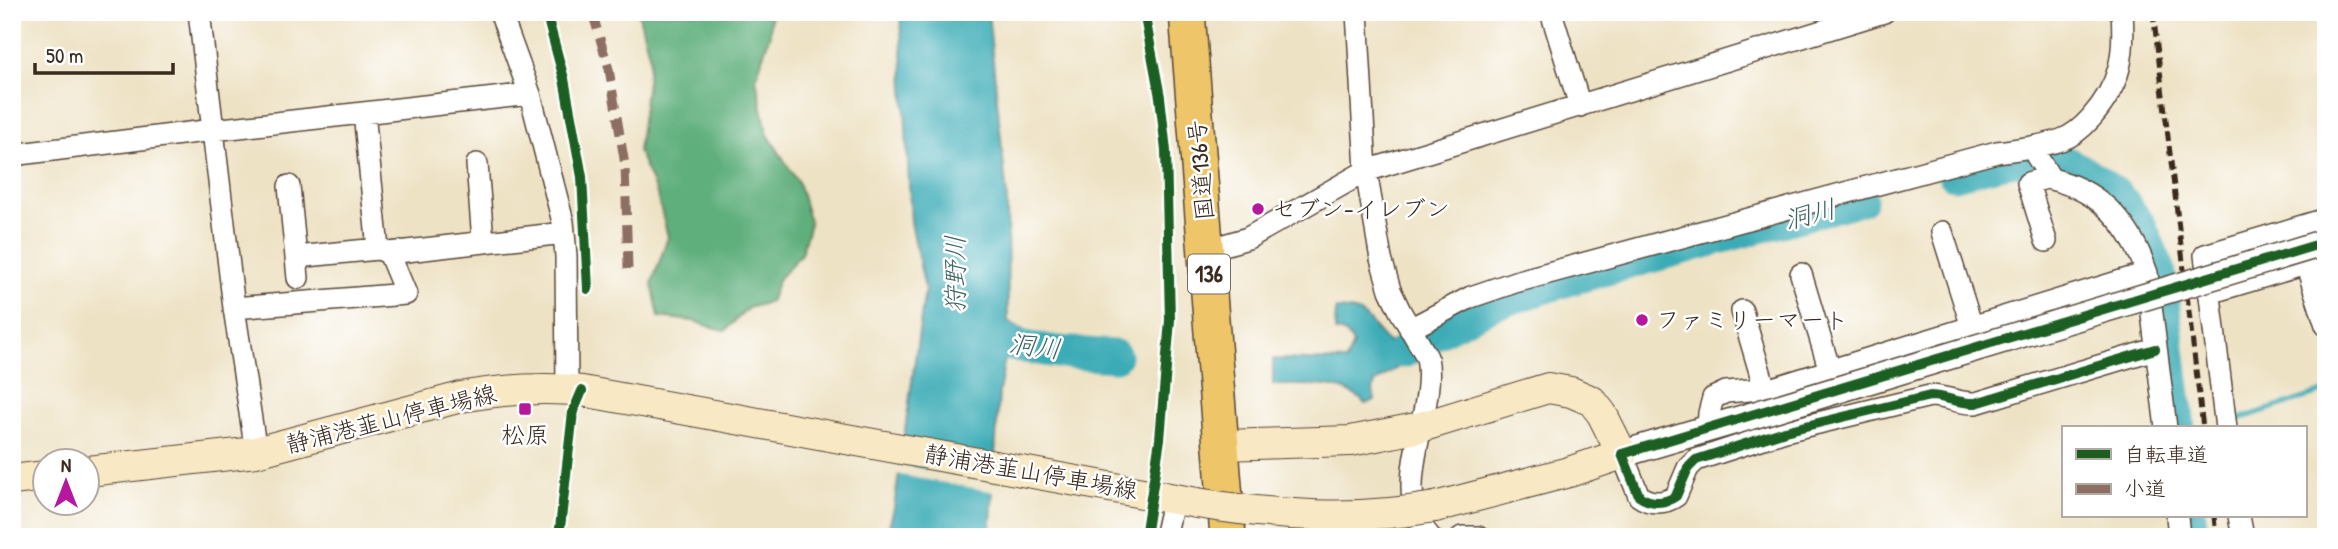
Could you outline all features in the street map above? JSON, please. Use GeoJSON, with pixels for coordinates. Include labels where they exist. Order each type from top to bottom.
{"type":"FeatureCollection","features":[{"type":"Feature","properties":{"kind":"highway","name":"国道136号"},"geometry":{"type":"LineString","coordinates":[[1187,12],[1228,537]]}},
{"type":"Feature","properties":{"kind":"main road","name":"静浦港韮山停車場線"},"geometry":{"type":"LineString","coordinates":[[102,470],[256,453],[461,397],[522,388],[579,391],[1249,511],[1303,516],[1402,513],[1435,507],[1569,472],[1622,454]]}},
{"type":"Feature","properties":{"kind":"main road"},"geometry":{"type":"LineString","coordinates":[[1222,445],[1351,441],[1421,427],[1540,390],[1557,389],[1592,401],[1602,414],[1622,454]]}},
{"type":"Feature","properties":{"kind":"main road"},"geometry":{"type":"LineString","coordinates":[[12,480],[32,478]]}},
{"type":"Feature","properties":{"kind":"street"},"geometry":{"type":"LineString","coordinates":[[199,12],[234,308],[256,453]]}},
{"type":"Feature","properties":{"kind":"street"},"geometry":{"type":"LineString","coordinates":[[500,12],[530,94],[564,233],[579,391]]}},
{"type":"Feature","properties":{"kind":"street"},"geometry":{"type":"LineString","coordinates":[[1357,12],[1366,171],[1381,259],[1390,290],[1427,357],[1428,383],[1414,461],[1413,498],[1421,523],[1430,537]]}},
{"type":"Feature","properties":{"kind":"street"},"geometry":{"type":"LineString","coordinates":[[1551,12],[1580,106]]}},
{"type":"Feature","properties":{"kind":"street"},"geometry":{"type":"LineString","coordinates":[[1207,250],[1248,238],[1366,171],[1884,12]]}},
{"type":"Feature","properties":{"kind":"street"},"geometry":{"type":"LineString","coordinates":[[1412,331],[1471,297],[1515,282],[1997,152],[2031,148],[2063,140],[2076,133],[2103,105],[2112,89],[2123,54],[2122,12]]}},
{"type":"Feature","properties":{"kind":"street"},"geometry":{"type":"LineString","coordinates":[[12,155],[530,94]]}},
{"type":"Feature","properties":{"kind":"street"},"geometry":{"type":"LineString","coordinates":[[234,308],[407,294],[384,251],[364,113]]}},
{"type":"Feature","properties":{"kind":"street"},"geometry":{"type":"LineString","coordinates":[[2031,148],[2047,174],[2088,192],[2105,205],[2130,235],[2141,255],[2147,274],[2166,426]]}},
{"type":"Feature","properties":{"kind":"street"},"geometry":{"type":"LineString","coordinates":[[477,164],[483,242]]}},
{"type":"Feature","properties":{"kind":"street"},"geometry":{"type":"LineString","coordinates":[[2046,241],[2028,183],[2047,174]]}},
{"type":"Feature","properties":{"kind":"street"},"geometry":{"type":"LineString","coordinates":[[289,186],[297,267],[384,251],[564,233]]}},
{"type":"Feature","properties":{"kind":"street"},"geometry":{"type":"LineString","coordinates":[[2226,426],[2205,255],[2326,219]]}},
{"type":"Feature","properties":{"kind":"street"},"geometry":{"type":"LineString","coordinates":[[1941,232],[1972,327]]}},
{"type":"Feature","properties":{"kind":"street"},"geometry":{"type":"LineString","coordinates":[[2155,348],[1976,403],[1963,404],[1940,396],[1930,396],[1785,431],[1696,460],[1688,468],[1676,496],[1664,502],[1649,501],[1639,496],[1622,454],[2326,242]]}},
{"type":"Feature","properties":{"kind":"street"},"geometry":{"type":"LineString","coordinates":[[2209,293],[2316,261],[2326,326]]}},
{"type":"Feature","properties":{"kind":"street"},"geometry":{"type":"LineString","coordinates":[[1801,274],[1830,371]]}},
{"type":"Feature","properties":{"kind":"street"},"geometry":{"type":"LineString","coordinates":[[1707,429],[1713,398],[1726,392],[1765,389],[1830,371],[2147,274]]}},
{"type":"Feature","properties":{"kind":"street"},"geometry":{"type":"LineString","coordinates":[[1742,311],[1765,389]]}},
{"type":"Feature","properties":{"kind":"street"},"geometry":{"type":"LineString","coordinates":[[1165,537],[1186,500]]}},
{"type":"Feature","properties":{"kind":"street"},"geometry":{"type":"LineString","coordinates":[[2177,518],[2179,537]]}},
{"type":"Feature","properties":{"kind":"street"},"geometry":{"type":"LineString","coordinates":[[2239,518],[2243,537]]}},
{"type":"Feature","properties":{"kind":"street"},"geometry":{"type":"LineString","coordinates":[[1462,537],[1478,537]]}},
{"type":"Feature","properties":{"kind":"green space"},"geometry":{"type":"Polygon","coordinates":[[[638,12],[771,12],[770,34],[756,78],[767,133],[798,182],[810,223],[801,254],[779,278],[770,302],[748,308],[725,331],[693,321],[659,317],[652,283],[668,237],[657,194],[638,151],[650,58],[638,12]]]}},
{"type":"Feature","properties":{"kind":"water","name":"狩野川"},"geometry":{"type":"Polygon","coordinates":[[[900,12],[988,12],[1007,197],[1008,321],[1038,339],[1036,352],[1005,358],[999,392],[990,537],[886,537],[894,508],[925,289],[911,222],[900,12]]]}},
{"type":"Feature","properties":{"kind":"water"},"geometry":{"type":"Polygon","coordinates":[[[1336,309],[1360,313],[1391,344],[1408,343],[1437,323],[1445,335],[1375,383],[1375,400],[1365,404],[1356,396],[1335,387],[1273,385],[1273,359],[1346,361],[1353,344],[1346,334],[1335,331],[1336,309]]]}},
{"type":"Feature","properties":{"kind":"pier"},"geometry":{"type":"Polygon","coordinates":[[[896,464],[997,482],[996,492],[895,474],[896,464]]]}},
{"type":"Feature","properties":{"kind":"waterway","name":"洞川"},"geometry":{"type":"LineString","coordinates":[[1954,174],[2024,159],[2063,161],[2083,171],[2117,195],[2140,225],[2159,269],[2179,426]]}},
{"type":"Feature","properties":{"kind":"waterway","name":"洞川"},"geometry":{"type":"LineString","coordinates":[[1403,352],[1493,304],[1574,278],[1861,199]]}},
{"type":"Feature","properties":{"kind":"waterway","name":"洞川"},"geometry":{"type":"LineString","coordinates":[[992,342],[1058,352],[1115,356]]}},
{"type":"Feature","properties":{"kind":"waterway"},"geometry":{"type":"LineString","coordinates":[[2236,420],[2326,391]]}},
{"type":"Feature","properties":{"kind":"waterway","name":"洞川"},"geometry":{"type":"LineString","coordinates":[[2190,518],[2193,537]]}},
{"type":"Feature","properties":{"kind":"railway"},"geometry":{"type":"LineString","coordinates":[[2153,12],[2203,426]]}},
{"type":"Feature","properties":{"kind":"railway"},"geometry":{"type":"LineString","coordinates":[[2214,518],[2216,537]]}},
{"type":"Feature","properties":{"kind":"marked path"},"geometry":{"type":"LineString","coordinates":[[592,12],[609,69],[625,165],[628,269]]}},
{"type":"Feature","properties":{"kind":"cycle path"},"geometry":{"type":"LineString","coordinates":[[546,12],[564,79],[582,177],[588,289]]}},
{"type":"Feature","properties":{"kind":"cycle path"},"geometry":{"type":"LineString","coordinates":[[1144,12],[1160,97],[1166,151],[1170,320],[1160,439],[1145,537]]}},
{"type":"Feature","properties":{"kind":"cycle path"},"geometry":{"type":"LineString","coordinates":[[2155,349],[1976,403],[1930,396],[1785,431],[1696,460],[1688,468],[1676,496],[1662,502],[1653,502],[1639,496],[1622,454],[2326,242]]}},
{"type":"Feature","properties":{"kind":"cycle path"},"geometry":{"type":"LineString","coordinates":[[559,537],[573,412],[582,391]]}},
{"type":"Feature","properties":{"kind":"place","name":"セブン-イレブン"},"geometry":{"type":"Point","coordinates":[1258,209]}},
{"type":"Feature","properties":{"kind":"place","name":"ファミリーマート"},"geometry":{"type":"Point","coordinates":[1642,320]}},
{"type":"Feature","properties":{"kind":"place","name":"松原"},"geometry":{"type":"Point","coordinates":[525,409]}}]}
